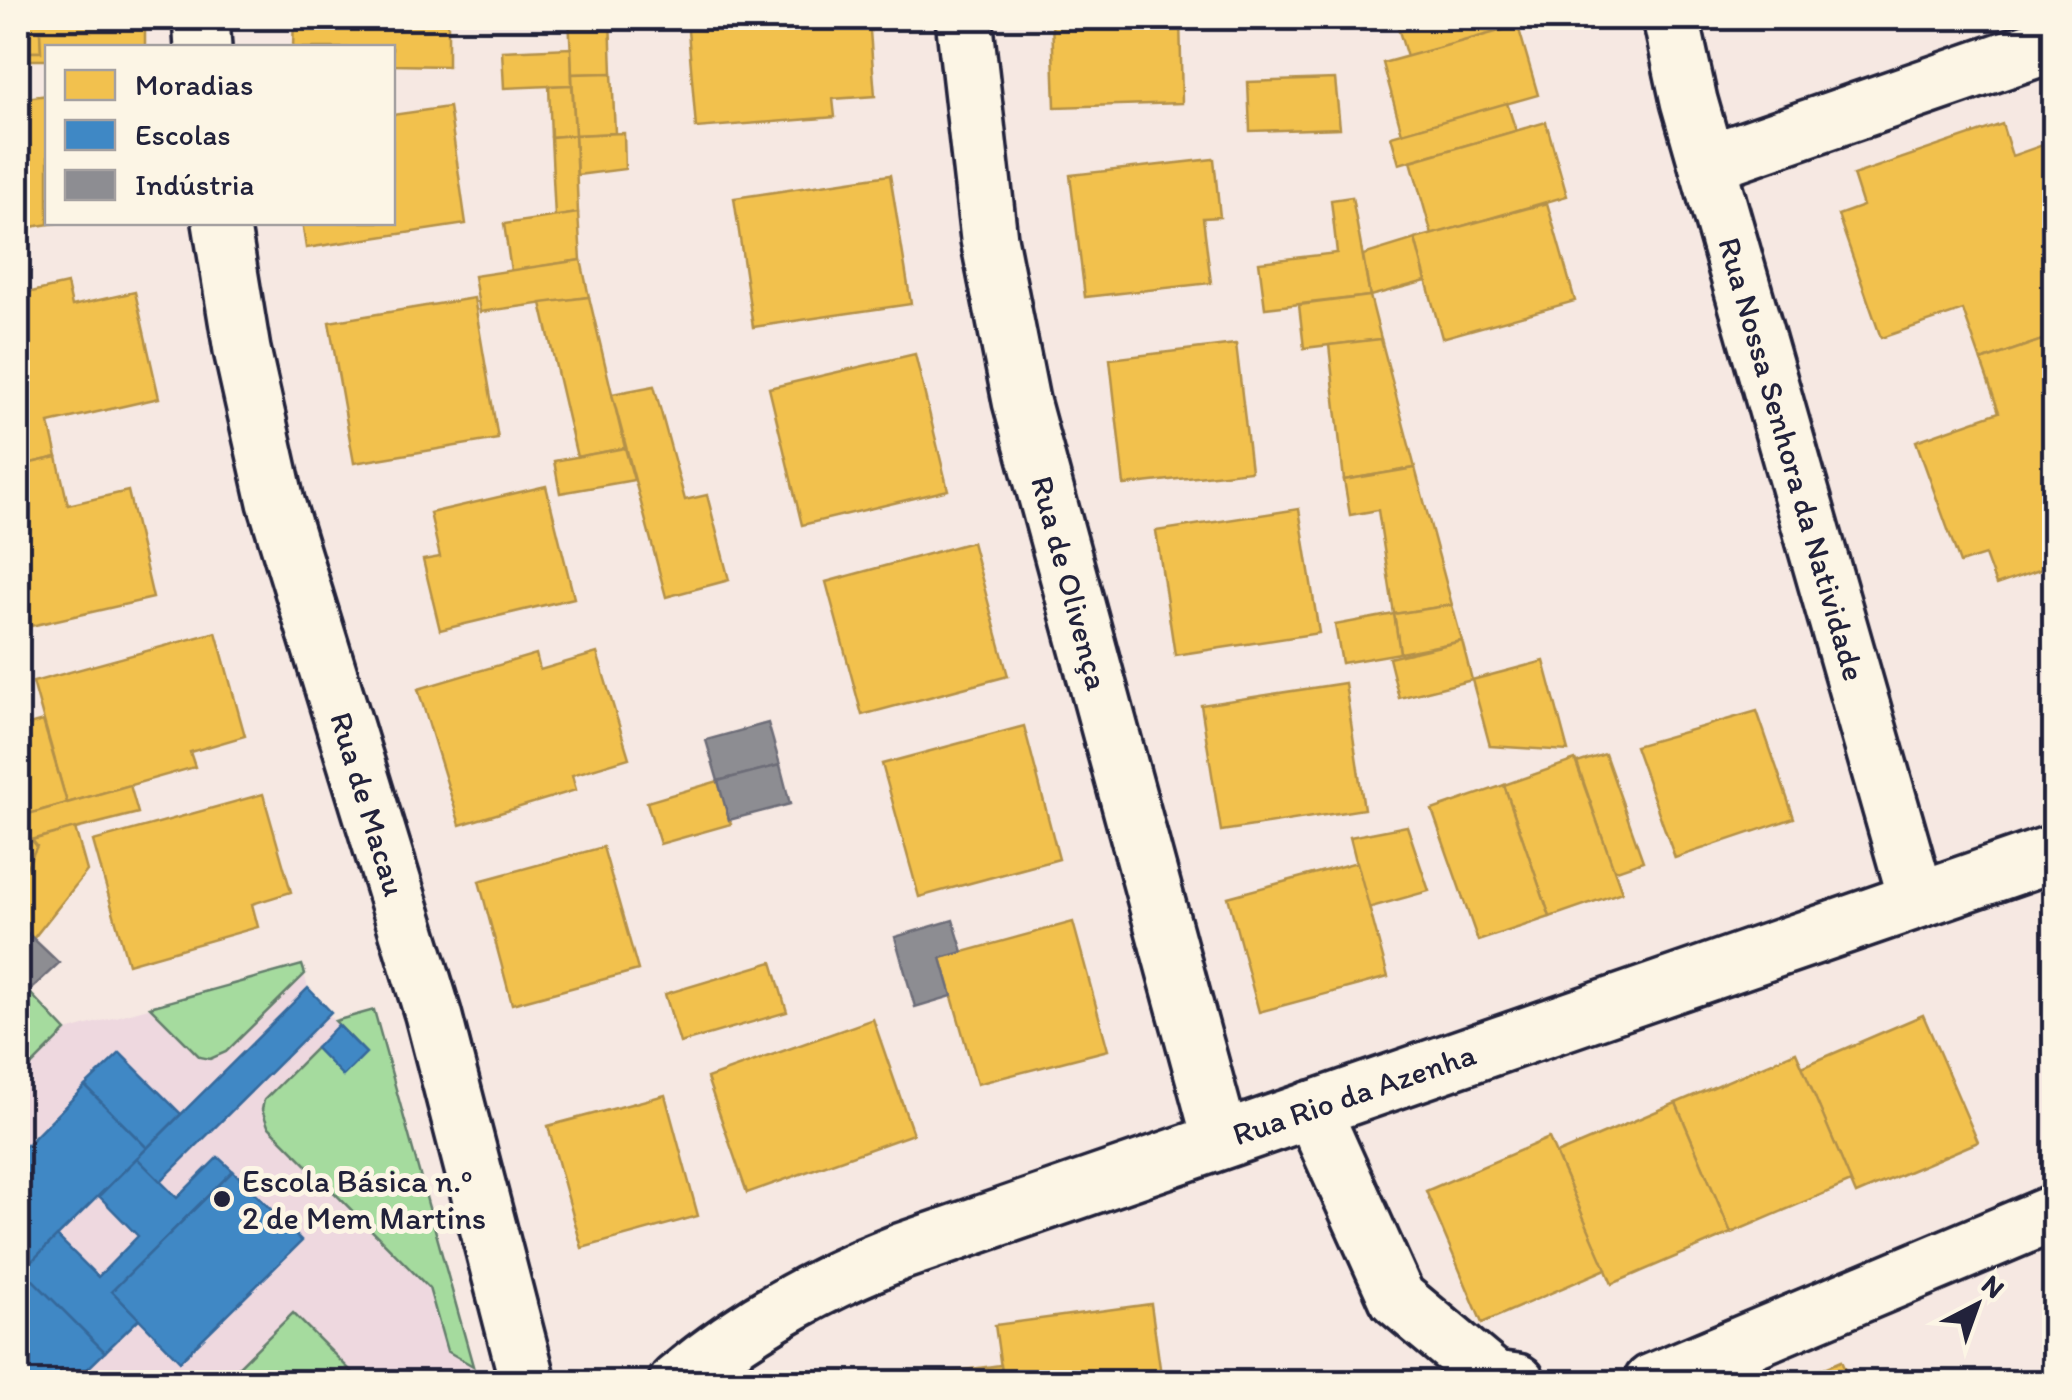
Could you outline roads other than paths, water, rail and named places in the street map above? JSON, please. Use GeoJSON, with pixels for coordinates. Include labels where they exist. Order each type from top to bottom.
{"type":"FeatureCollection","features":[{"type":"Feature","properties":{"kind":"street"},"geometry":{"type":"LineString","coordinates":[[201,18],[203,45]]}},
{"type":"Feature","properties":{"kind":"street","name":"Rua de Olivença"},"geometry":{"type":"LineString","coordinates":[[964,18],[986,223],[1021,401],[1221,1140]]}},
{"type":"Feature","properties":{"kind":"street","name":"Rua Nossa Senhora da Natividade"},"geometry":{"type":"LineString","coordinates":[[1671,18],[1689,101],[1917,900]]}},
{"type":"Feature","properties":{"kind":"street"},"geometry":{"type":"LineString","coordinates":[[1707,163],[2054,43]]}},
{"type":"Feature","properties":{"kind":"street","name":"Rua de Macau"},"geometry":{"type":"LineString","coordinates":[[221,225],[242,350],[276,502],[433,1014],[528,1382]]}},
{"type":"Feature","properties":{"kind":"street","name":"Rua Rio da Azenha"},"geometry":{"type":"LineString","coordinates":[[677,1382],[777,1310],[858,1268],[2054,853]]}},
{"type":"Feature","properties":{"kind":"street"},"geometry":{"type":"LineString","coordinates":[[1312,1109],[1396,1298],[1494,1379],[1517,1382]]}},
{"type":"Feature","properties":{"kind":"street"},"geometry":{"type":"LineString","coordinates":[[1652,1382],[2054,1213]]}},
{"type":"Feature","properties":{"kind":"place","name":"Escola Básica n.º 2 de Mem Martins"},"geometry":{"type":"Point","coordinates":[222,1199]}}]}
